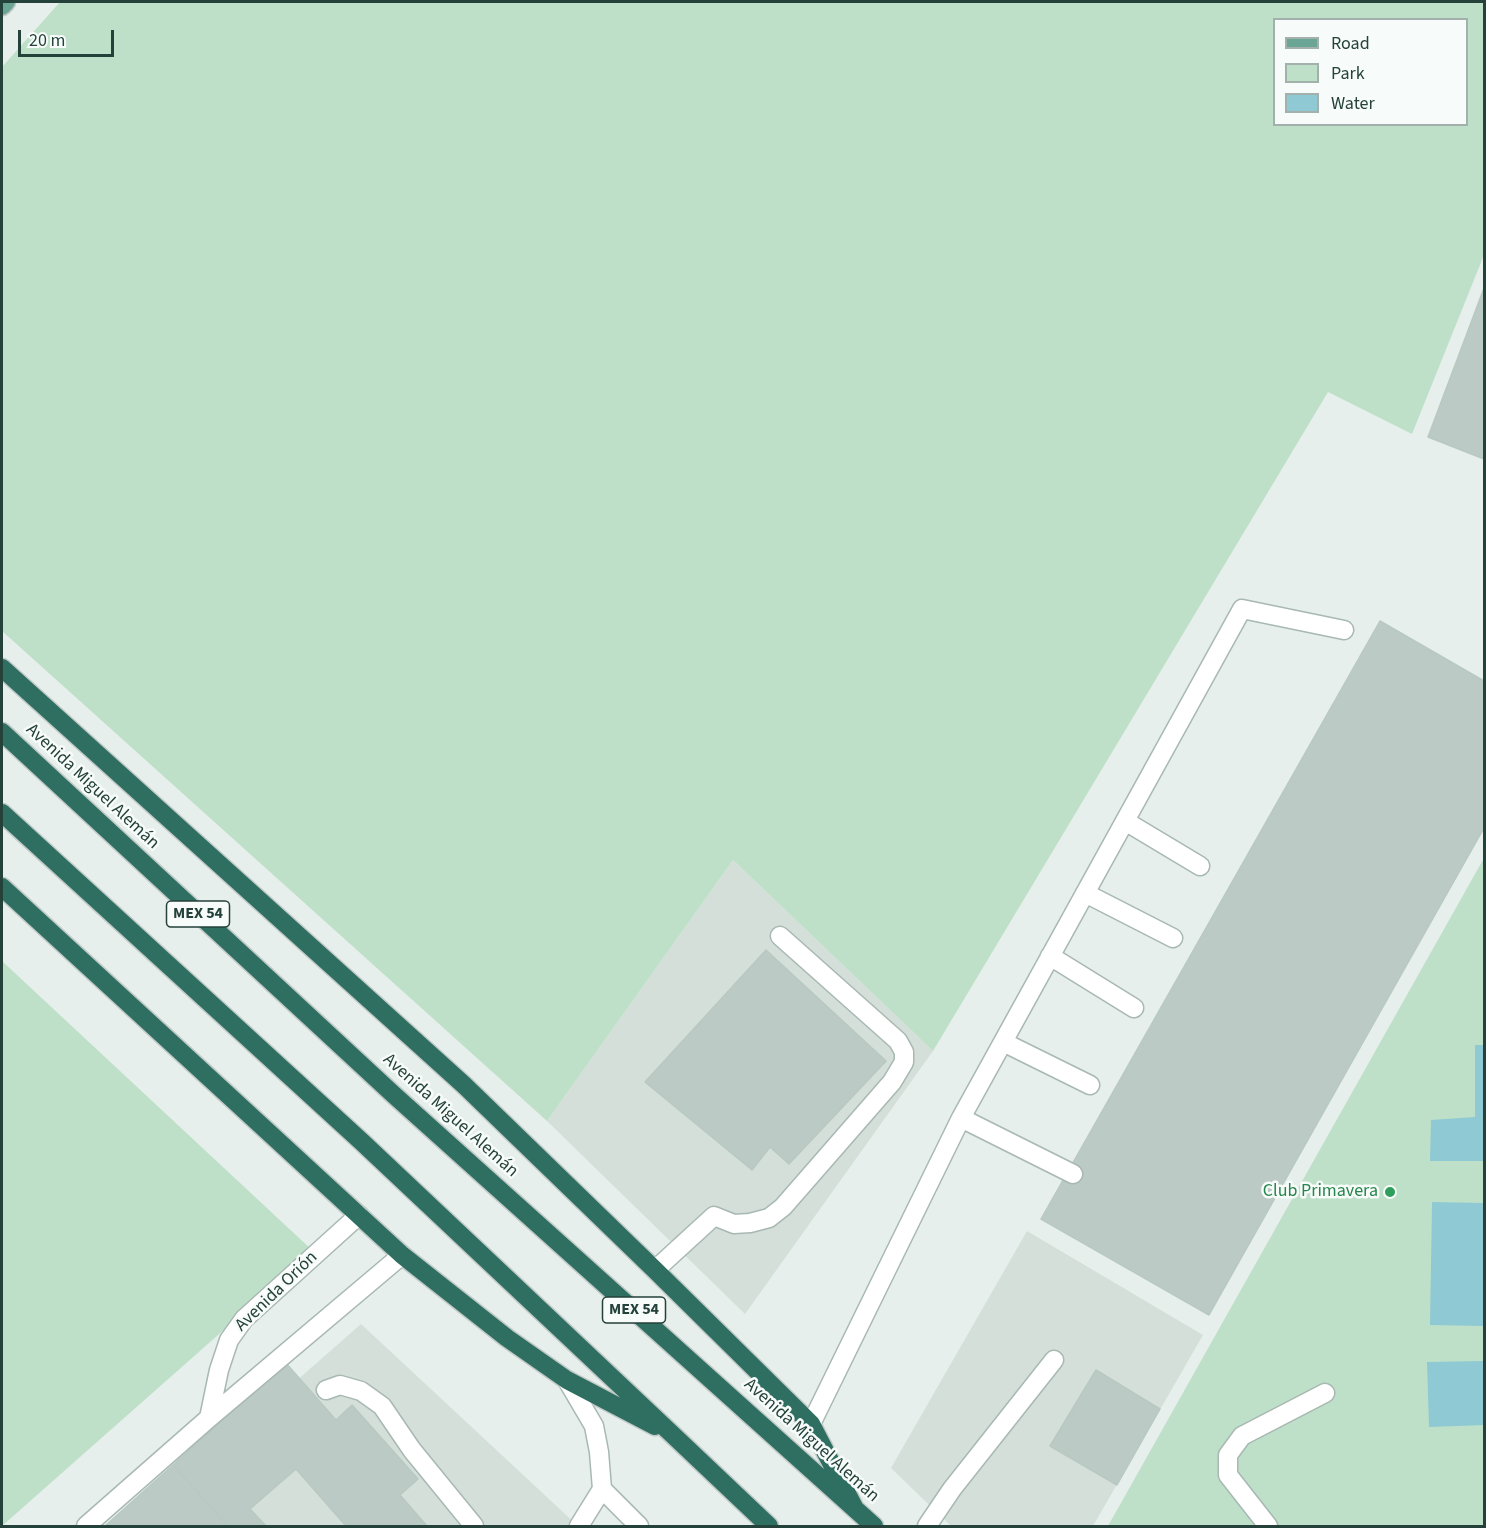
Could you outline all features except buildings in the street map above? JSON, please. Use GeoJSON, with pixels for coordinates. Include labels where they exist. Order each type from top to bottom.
{"type":"FeatureCollection","features":[{"type":"Feature","properties":{"kind":"highway"},"geometry":{"type":"LineString","coordinates":[[2,668],[464,1085],[655,1270],[811,1424],[855,1509]]}},
{"type":"Feature","properties":{"kind":"highway","name":"Avenida Miguel Alemán"},"geometry":{"type":"LineString","coordinates":[[2,732],[394,1095],[874,1527]]}},
{"type":"Feature","properties":{"kind":"highway"},"geometry":{"type":"LineString","coordinates":[[2,813],[362,1142],[769,1527]]}},
{"type":"Feature","properties":{"kind":"highway"},"geometry":{"type":"LineString","coordinates":[[2,887],[402,1255],[507,1338],[567,1380],[674,1436]]}},
{"type":"Feature","properties":{"kind":"main road"},"geometry":{"type":"LineString","coordinates":[[2,6],[6,2]]}},
{"type":"Feature","properties":{"kind":"street"},"geometry":{"type":"LineString","coordinates":[[811,1424],[961,1118],[1242,609],[1344,630]]}},
{"type":"Feature","properties":{"kind":"street"},"geometry":{"type":"LineString","coordinates":[[1125,820],[1200,866]]}},
{"type":"Feature","properties":{"kind":"street"},"geometry":{"type":"LineString","coordinates":[[1085,893],[1173,938]]}},
{"type":"Feature","properties":{"kind":"street"},"geometry":{"type":"LineString","coordinates":[[655,1270],[714,1216],[734,1224],[750,1223],[769,1218],[783,1207],[892,1082],[904,1062],[904,1052],[898,1041],[780,936]]}},
{"type":"Feature","properties":{"kind":"street"},"geometry":{"type":"LineString","coordinates":[[1050,956],[1134,1008]]}},
{"type":"Feature","properties":{"kind":"street"},"geometry":{"type":"LineString","coordinates":[[1003,1042],[1090,1085]]}},
{"type":"Feature","properties":{"kind":"street"},"geometry":{"type":"LineString","coordinates":[[961,1118],[1073,1174]]}},
{"type":"Feature","properties":{"kind":"street","name":"Avenida Orión"},"geometry":{"type":"LineString","coordinates":[[209,1418],[219,1370],[229,1340],[244,1319],[359,1215]]}},
{"type":"Feature","properties":{"kind":"street"},"geometry":{"type":"LineString","coordinates":[[86,1527],[209,1418],[402,1255]]}},
{"type":"Feature","properties":{"kind":"street"},"geometry":{"type":"LineString","coordinates":[[927,1527],[952,1489],[1054,1360]]}},
{"type":"Feature","properties":{"kind":"street"},"geometry":{"type":"LineString","coordinates":[[567,1380],[594,1426],[599,1452],[602,1489],[579,1527]]}},
{"type":"Feature","properties":{"kind":"street"},"geometry":{"type":"LineString","coordinates":[[327,1389],[340,1385],[361,1391],[382,1406],[412,1450],[474,1527]]}},
{"type":"Feature","properties":{"kind":"street"},"geometry":{"type":"LineString","coordinates":[[1268,1527],[1228,1475],[1228,1455],[1242,1436],[1325,1393]]}},
{"type":"Feature","properties":{"kind":"street"},"geometry":{"type":"LineString","coordinates":[[602,1489],[639,1527]]}},
{"type":"Feature","properties":{"kind":"shaded area"},"geometry":{"type":"Polygon","coordinates":[[[733,860],[933,1051],[745,1314],[547,1121],[733,860]]]}},
{"type":"Feature","properties":{"kind":"shaded area"},"geometry":{"type":"Polygon","coordinates":[[[1027,1231],[1203,1335],[1093,1526],[951,1526],[891,1468],[1027,1231]]]}},
{"type":"Feature","properties":{"kind":"shaded area"},"geometry":{"type":"Polygon","coordinates":[[[361,1324],[578,1526],[131,1526],[361,1324]]]}},
{"type":"Feature","properties":{"kind":"green space"},"geometry":{"type":"Polygon","coordinates":[[[60,2],[1484,2],[1484,255],[1412,434],[1328,392],[933,1051],[733,860],[547,1121],[2,631],[2,67],[60,2]]]}},
{"type":"Feature","properties":{"kind":"green space","name":"Club Primavera"},"geometry":{"type":"Polygon","coordinates":[[[1484,858],[1484,1526],[1108,1526],[1484,858]]]}},
{"type":"Feature","properties":{"kind":"green space"},"geometry":{"type":"Polygon","coordinates":[[[2,961],[313,1251],[2,1526],[2,961]]]}},
{"type":"Feature","properties":{"kind":"water"},"geometry":{"type":"Polygon","coordinates":[[[1475,1045],[1484,1045],[1484,1161],[1430,1161],[1431,1120],[1475,1117],[1475,1045]]]}},
{"type":"Feature","properties":{"kind":"water"},"geometry":{"type":"Polygon","coordinates":[[[1432,1202],[1484,1203],[1484,1326],[1430,1325],[1432,1202]]]}},
{"type":"Feature","properties":{"kind":"water"},"geometry":{"type":"Polygon","coordinates":[[[1484,1361],[1484,1425],[1429,1427],[1427,1362],[1484,1361]]]}},
{"type":"Feature","properties":{"kind":"place","name":"Club Primavera"},"geometry":{"type":"Point","coordinates":[1390,1192]}}]}
